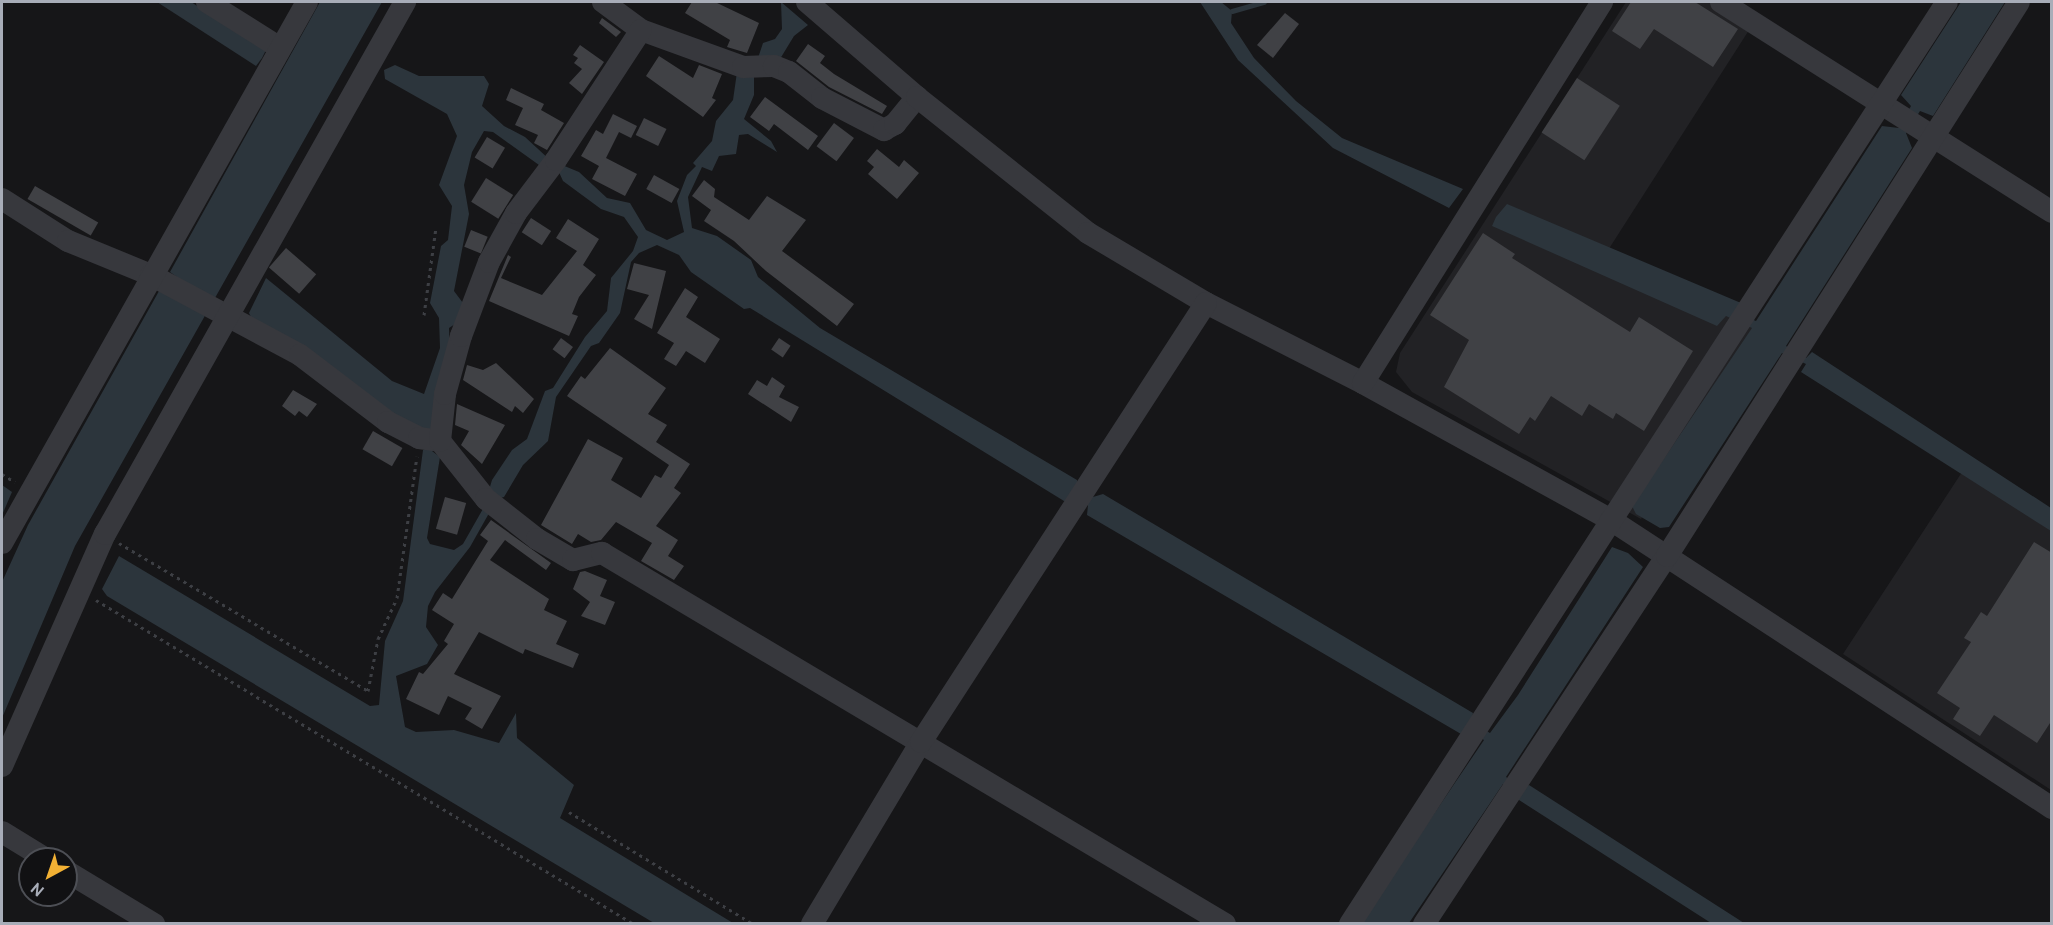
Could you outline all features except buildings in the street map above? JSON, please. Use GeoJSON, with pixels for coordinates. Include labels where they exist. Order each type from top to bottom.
{"type":"FeatureCollection","features":[{"type":"Feature","properties":{"kind":"street"},"geometry":{"type":"LineString","coordinates":[[207,2],[280,48]]}},
{"type":"Feature","properties":{"kind":"street"},"geometry":{"type":"LineString","coordinates":[[2,543],[159,280],[280,48],[307,2]]}},
{"type":"Feature","properties":{"kind":"street"},"geometry":{"type":"LineString","coordinates":[[2,766],[78,589],[105,534],[405,2]]}},
{"type":"Feature","properties":{"kind":"street"},"geometry":{"type":"LineString","coordinates":[[603,2],[641,30],[753,69],[774,66],[789,72],[822,98],[884,130],[895,123],[917,97]]}},
{"type":"Feature","properties":{"kind":"street"},"geometry":{"type":"LineString","coordinates":[[807,2],[917,97],[1088,233],[1206,303],[1363,383],[1611,520],[2052,808]]}},
{"type":"Feature","properties":{"kind":"street"},"geometry":{"type":"LineString","coordinates":[[1363,383],[1602,2]]}},
{"type":"Feature","properties":{"kind":"street"},"geometry":{"type":"LineString","coordinates":[[1721,2],[2052,212]]}},
{"type":"Feature","properties":{"kind":"street"},"geometry":{"type":"LineString","coordinates":[[1350,924],[1880,102],[1947,2]]}},
{"type":"Feature","properties":{"kind":"street"},"geometry":{"type":"LineString","coordinates":[[1424,924],[1667,556],[1794,355],[1916,126],[2019,2]]}},
{"type":"Feature","properties":{"kind":"street"},"geometry":{"type":"LineString","coordinates":[[430,440],[461,336],[489,262],[516,213],[552,165],[641,30]]}},
{"type":"Feature","properties":{"kind":"street"},"geometry":{"type":"LineString","coordinates":[[2,199],[68,241],[159,280],[300,355],[388,422],[430,440],[490,503],[537,539],[573,560],[602,553],[1225,924]]}},
{"type":"Feature","properties":{"kind":"street"},"geometry":{"type":"LineString","coordinates":[[812,924],[921,742],[1206,303]]}},
{"type":"Feature","properties":{"kind":"street"},"geometry":{"type":"LineString","coordinates":[[2,832],[26,847]]}},
{"type":"Feature","properties":{"kind":"street"},"geometry":{"type":"LineString","coordinates":[[78,878],[154,924]]}},
{"type":"Feature","properties":{"kind":"path"},"geometry":{"type":"LineString","coordinates":[[424,315],[436,226]]}},
{"type":"Feature","properties":{"kind":"path"},"geometry":{"type":"LineString","coordinates":[[105,534],[368,691],[378,639],[397,598],[430,440]]}},
{"type":"Feature","properties":{"kind":"path"},"geometry":{"type":"LineString","coordinates":[[78,589],[634,924]]}},
{"type":"Feature","properties":{"kind":"path"},"geometry":{"type":"LineString","coordinates":[[569,812],[753,924]]}},
{"type":"Feature","properties":{"kind":"shaded area"},"geometry":{"type":"Polygon","coordinates":[[[157,2],[191,2],[266,50],[256,66],[157,2]]]}},
{"type":"Feature","properties":{"kind":"shaded area"},"geometry":{"type":"Polygon","coordinates":[[[320,2],[382,2],[75,546],[2,718],[2,582],[28,525],[159,291],[177,277],[170,272],[320,2]]]}},
{"type":"Feature","properties":{"kind":"shaded area"},"geometry":{"type":"Polygon","coordinates":[[[781,2],[808,25],[794,36],[780,59],[754,76],[754,95],[744,119],[771,141],[777,152],[748,134],[739,135],[736,154],[719,156],[712,171],[702,167],[688,197],[692,228],[717,236],[751,260],[758,277],[820,328],[1077,480],[1078,488],[1093,497],[1103,494],[1473,713],[1472,722],[1490,733],[1518,695],[1612,547],[1628,553],[1643,567],[1506,777],[1523,788],[1529,785],[1744,923],[1711,923],[1519,800],[1519,795],[1503,784],[1409,923],[1360,923],[1484,740],[1468,730],[1461,734],[1087,515],[1088,505],[1064,501],[750,308],[744,309],[691,272],[679,255],[657,245],[639,253],[631,262],[620,313],[599,343],[591,346],[556,397],[548,441],[523,465],[504,497],[497,499],[470,547],[435,592],[428,606],[426,627],[438,645],[427,664],[396,676],[405,727],[416,732],[454,730],[499,743],[516,713],[517,738],[574,785],[560,818],[733,923],[654,923],[107,596],[102,589],[119,556],[370,706],[379,705],[385,641],[403,601],[423,450],[427,449],[389,414],[253,321],[249,313],[266,278],[392,381],[424,394],[440,348],[439,318],[430,303],[441,246],[448,240],[452,206],[439,185],[457,136],[447,114],[385,79],[384,70],[395,65],[419,76],[484,76],[489,84],[482,106],[504,126],[525,137],[550,160],[579,172],[607,198],[630,203],[646,230],[667,240],[684,232],[677,201],[687,175],[696,166],[693,163],[712,141],[716,121],[733,100],[737,72],[757,61],[763,43],[775,39],[782,29],[781,2]],[[484,131],[472,152],[464,185],[469,214],[454,291],[463,303],[458,322],[449,328],[450,355],[432,451],[440,457],[427,538],[430,544],[454,550],[463,544],[484,507],[492,480],[512,450],[527,439],[545,391],[553,388],[585,337],[607,311],[611,278],[633,251],[638,237],[624,217],[601,209],[563,181],[558,170],[539,165],[493,132],[484,131]]]}},
{"type":"Feature","properties":{"kind":"shaded area"},"geometry":{"type":"Polygon","coordinates":[[[1200,2],[1221,2],[1232,11],[1231,23],[1254,58],[1296,101],[1342,138],[1463,189],[1449,208],[1333,148],[1238,60],[1200,2]]]}},
{"type":"Feature","properties":{"kind":"shaded area"},"geometry":{"type":"Polygon","coordinates":[[[1626,2],[1710,2],[1751,27],[1603,258],[1767,331],[1641,519],[1412,392],[1396,372],[1400,353],[1626,2]]]}},
{"type":"Feature","properties":{"kind":"shaded area"},"geometry":{"type":"Polygon","coordinates":[[[1961,2],[2005,2],[1933,116],[1920,111],[1906,133],[1912,148],[1786,346],[1806,358],[1812,352],[2051,508],[2051,531],[1801,372],[1806,364],[1782,353],[1669,527],[1660,528],[1636,514],[1632,506],[1752,328],[1726,316],[1717,326],[1492,226],[1496,217],[1507,204],[1741,303],[1735,312],[1756,321],[1882,126],[1899,128],[1911,106],[1901,95],[1961,2]]]}},
{"type":"Feature","properties":{"kind":"shaded area"},"geometry":{"type":"Polygon","coordinates":[[[1966,466],[2051,521],[2051,790],[1843,654],[1966,466]]]}},
{"type":"Feature","properties":{"kind":"shaded area"},"geometry":{"type":"Polygon","coordinates":[[[2,485],[12,492],[2,515],[2,485]]]}},
{"type":"Feature","properties":{"kind":"waterway"},"geometry":{"type":"LineString","coordinates":[[1232,11],[1264,2]]}}]}
